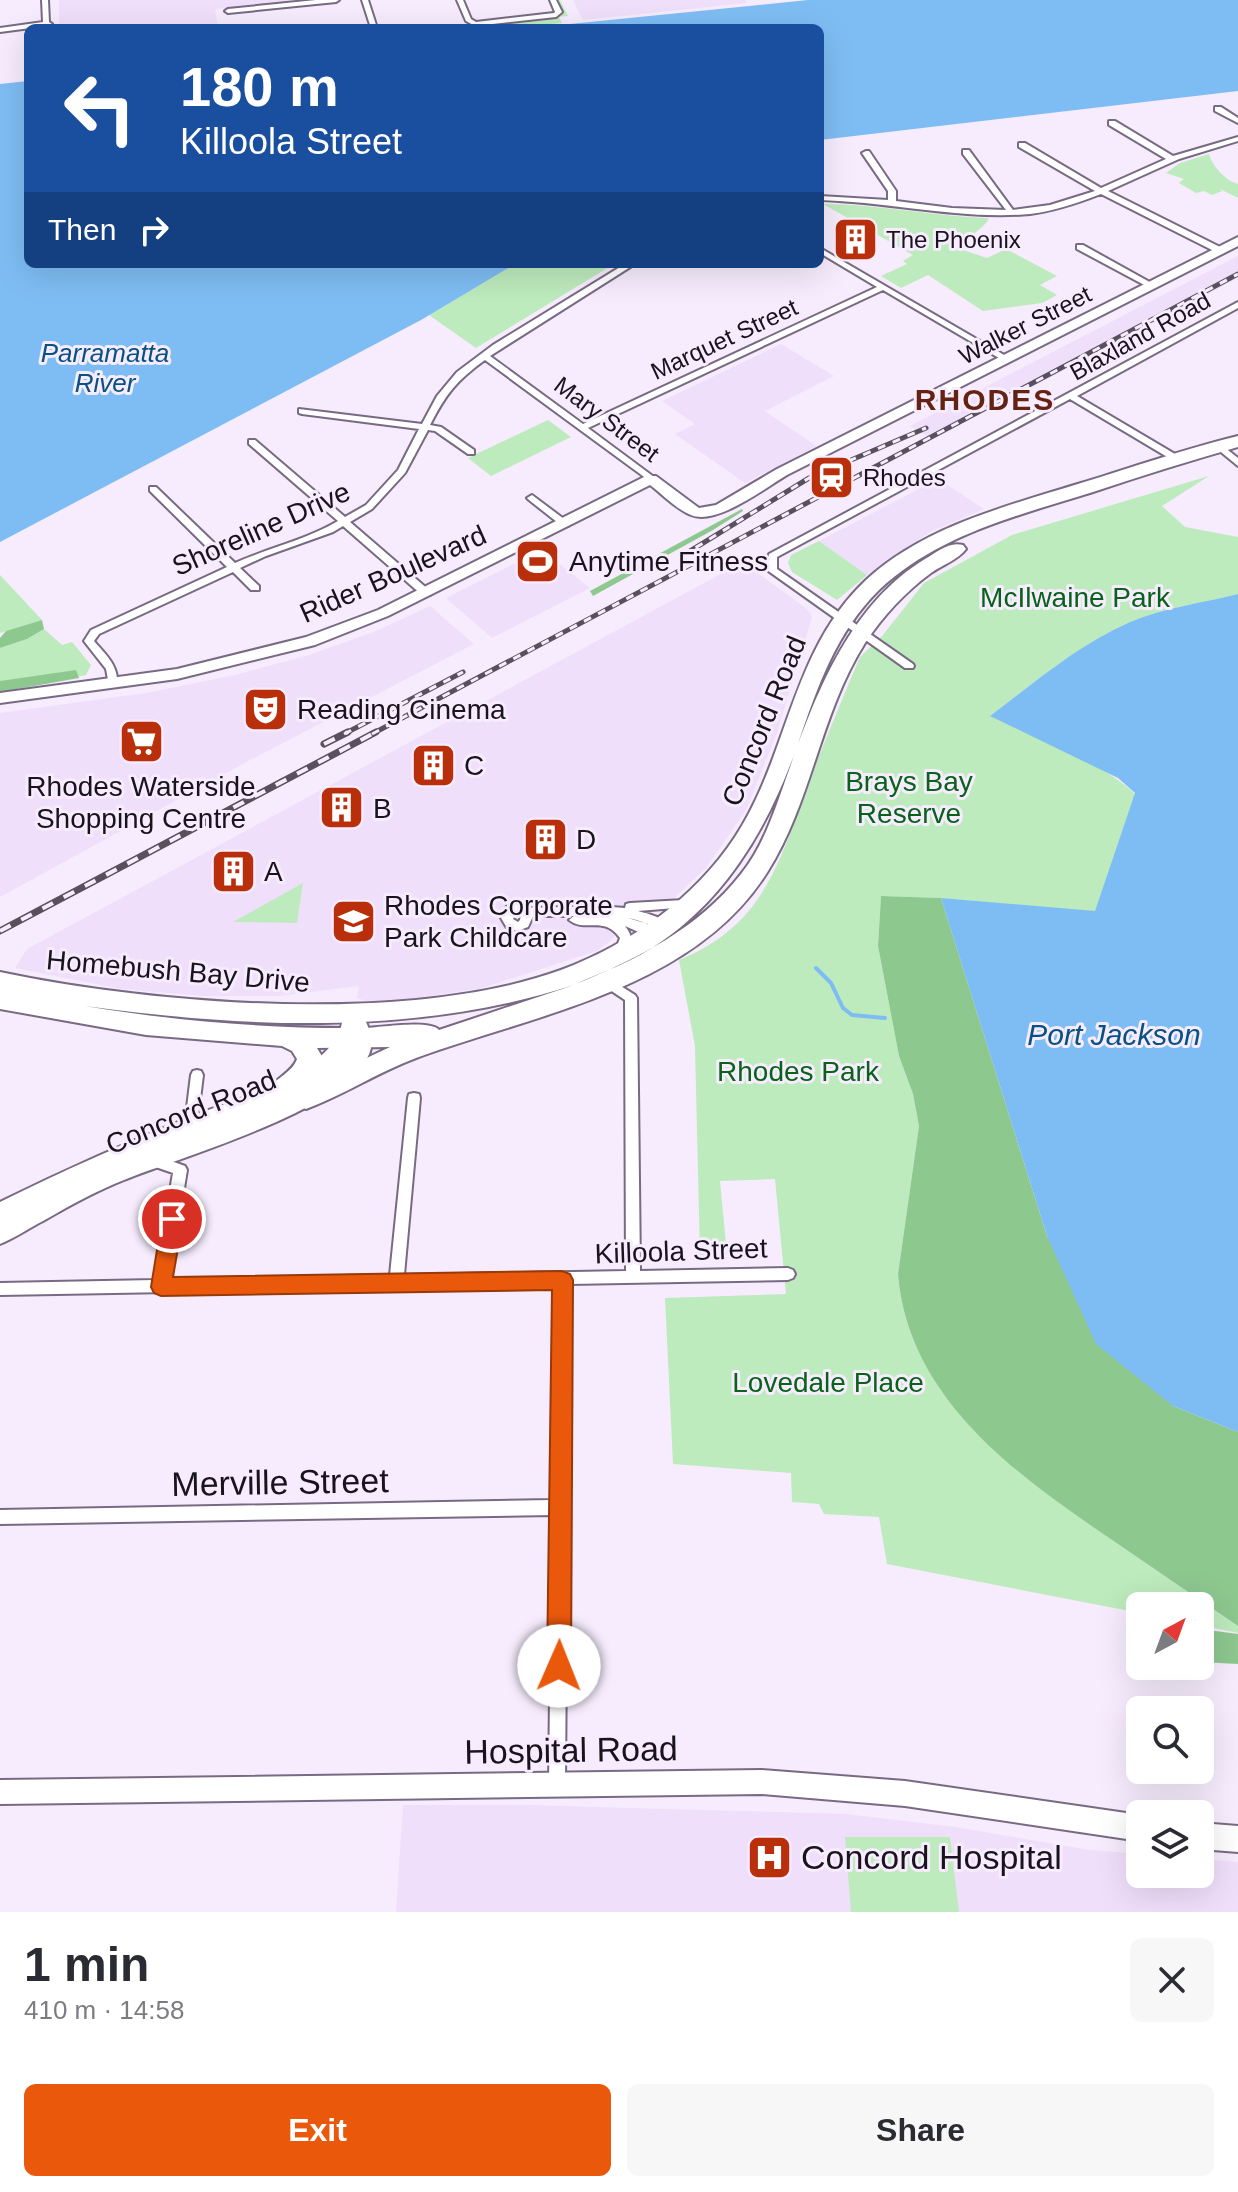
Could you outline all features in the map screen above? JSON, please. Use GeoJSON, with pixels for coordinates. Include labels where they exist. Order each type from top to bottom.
{"type":"FeatureCollection","features":[{"type":"Feature","properties":{"kind":"highway","name":"Concord Road"},"geometry":{"type":"LineString","coordinates":[[352,1013],[438,1007],[499,996],[559,980],[663,936],[701,929],[740,892],[768,853],[785,817],[850,626],[876,583],[942,538],[991,518],[1177,459],[1232,452]]}},
{"type":"Feature","properties":{"kind":"highway","name":"Concord Road"},"geometry":{"type":"LineString","coordinates":[[513,1017],[605,981],[663,936],[727,865],[757,818],[821,654],[850,626],[908,581],[971,541],[1002,527],[1232,452]]}},
{"type":"Feature","properties":{"kind":"highway","name":"Homebush Bay Drive"},"geometry":{"type":"LineString","coordinates":[[0,982],[101,1000],[224,1010],[352,1013]]}},
{"type":"Feature","properties":{"kind":"highway","name":"Homebush Bay Drive"},"geometry":{"type":"LineString","coordinates":[[0,999],[132,1025],[354,1040],[413,1035],[513,1017]]}},
{"type":"Feature","properties":{"kind":"highway"},"geometry":{"type":"LineString","coordinates":[[306,1098],[405,1052],[513,1017]]}},
{"type":"Feature","properties":{"kind":"highway"},"geometry":{"type":"LineString","coordinates":[[282,1090],[305,1073],[310,1058],[301,1044],[283,1037]]}},
{"type":"Feature","properties":{"kind":"main road"},"geometry":{"type":"LineString","coordinates":[[352,1013],[354,1040]]}},
{"type":"Feature","properties":{"kind":"main road","name":"Concord Road"},"geometry":{"type":"LineString","coordinates":[[0,1213],[65,1177],[189,1136],[306,1098],[325,1088],[360,1051],[354,1040],[323,1068],[189,1136],[151,1160],[59,1199],[0,1234]]}},
{"type":"Feature","properties":{"kind":"street"},"geometry":{"type":"LineString","coordinates":[[38,0],[40,24]]}},
{"type":"Feature","properties":{"kind":"street"},"geometry":{"type":"LineString","coordinates":[[40,24],[45,0]]}},
{"type":"Feature","properties":{"kind":"street"},"geometry":{"type":"LineString","coordinates":[[228,11],[336,0]]}},
{"type":"Feature","properties":{"kind":"street"},"geometry":{"type":"LineString","coordinates":[[356,0],[365,24]]}},
{"type":"Feature","properties":{"kind":"street"},"geometry":{"type":"LineString","coordinates":[[365,0],[373,24]]}},
{"type":"Feature","properties":{"kind":"street"},"geometry":{"type":"LineString","coordinates":[[460,0],[472,23],[554,16],[559,13],[553,0]]}},
{"type":"Feature","properties":{"kind":"street"},"geometry":{"type":"LineString","coordinates":[[0,30],[24,27]]}},
{"type":"Feature","properties":{"kind":"street"},"geometry":{"type":"LineString","coordinates":[[1218,109],[1238,121]]}},
{"type":"Feature","properties":{"kind":"street"},"geometry":{"type":"LineString","coordinates":[[1112,123],[1172,159]]}},
{"type":"Feature","properties":{"kind":"street"},"geometry":{"type":"LineString","coordinates":[[824,198],[892,202],[950,211],[1011,212],[1068,204],[1103,192],[1172,159],[1238,139]]}},
{"type":"Feature","properties":{"kind":"street"},"geometry":{"type":"LineString","coordinates":[[1022,145],[1103,192],[1219,250]]}},
{"type":"Feature","properties":{"kind":"street"},"geometry":{"type":"LineString","coordinates":[[966,152],[1011,212]]}},
{"type":"Feature","properties":{"kind":"street"},"geometry":{"type":"LineString","coordinates":[[866,153],[892,191],[892,202]]}},
{"type":"Feature","properties":{"kind":"street","name":"Walker Street"},"geometry":{"type":"LineString","coordinates":[[704,513],[721,508],[771,478],[1238,241]]}},
{"type":"Feature","properties":{"kind":"street"},"geometry":{"type":"LineString","coordinates":[[1080,247],[1151,285]]}},
{"type":"Feature","properties":{"kind":"street"},"geometry":{"type":"LineString","coordinates":[[824,252],[1007,359]]}},
{"type":"Feature","properties":{"kind":"street","name":"Shoreline Drive"},"geometry":{"type":"LineString","coordinates":[[113,682],[111,668],[89,641],[95,632],[234,567],[345,522],[369,507],[391,485],[447,386],[485,356],[625,268]]}},
{"type":"Feature","properties":{"kind":"street","name":"Shoreline Drive"},"geometry":{"type":"LineString","coordinates":[[485,356],[498,352],[633,268]]}},
{"type":"Feature","properties":{"kind":"street","name":"Marquet Street"},"geometry":{"type":"LineString","coordinates":[[582,428],[883,287]]}},
{"type":"Feature","properties":{"kind":"street","name":"Blaxland Road"},"geometry":{"type":"LineString","coordinates":[[850,626],[772,570],[772,556],[1238,305]]}},
{"type":"Feature","properties":{"kind":"street","name":"Mary Street"},"geometry":{"type":"LineString","coordinates":[[485,356],[694,511],[704,513]]}},
{"type":"Feature","properties":{"kind":"street"},"geometry":{"type":"LineString","coordinates":[[1071,396],[1177,459]]}},
{"type":"Feature","properties":{"kind":"street"},"geometry":{"type":"LineString","coordinates":[[302,411],[426,426],[441,430],[471,452]]}},
{"type":"Feature","properties":{"kind":"street"},"geometry":{"type":"LineString","coordinates":[[252,442],[426,593]]}},
{"type":"Feature","properties":{"kind":"street","name":"Rider Boulevard"},"geometry":{"type":"LineString","coordinates":[[0,698],[177,674],[278,651],[333,633],[426,593],[651,479]]}},
{"type":"Feature","properties":{"kind":"street"},"geometry":{"type":"LineString","coordinates":[[153,489],[255,588]]}},
{"type":"Feature","properties":{"kind":"street"},"geometry":{"type":"LineString","coordinates":[[532,498],[565,524]]}},
{"type":"Feature","properties":{"kind":"street"},"geometry":{"type":"LineString","coordinates":[[850,626],[909,666]]}},
{"type":"Feature","properties":{"kind":"street"},"geometry":{"type":"LineString","coordinates":[[572,913],[607,907],[670,907],[696,898]]}},
{"type":"Feature","properties":{"kind":"street"},"geometry":{"type":"LineString","coordinates":[[640,914],[663,936],[638,924],[528,916],[640,914]]}},
{"type":"Feature","properties":{"kind":"street"},"geometry":{"type":"LineString","coordinates":[[608,921],[620,928],[627,938],[621,952]]}},
{"type":"Feature","properties":{"kind":"street"},"geometry":{"type":"LineString","coordinates":[[605,981],[631,998],[633,1278]]}},
{"type":"Feature","properties":{"kind":"street"},"geometry":{"type":"LineString","coordinates":[[189,1136],[197,1075]]}},
{"type":"Feature","properties":{"kind":"street"},"geometry":{"type":"LineString","coordinates":[[396,1283],[414,1098]]}},
{"type":"Feature","properties":{"kind":"street"},"geometry":{"type":"LineString","coordinates":[[151,1160],[180,1170],[161,1287]]}},
{"type":"Feature","properties":{"kind":"street","name":"Killoola Street"},"geometry":{"type":"LineString","coordinates":[[0,1289],[788,1274]]}},
{"type":"Feature","properties":{"kind":"street"},"geometry":{"type":"LineString","coordinates":[[557,1785],[562,1280]]}},
{"type":"Feature","properties":{"kind":"street","name":"Merville Street"},"geometry":{"type":"LineString","coordinates":[[0,1517],[562,1507]]}},
{"type":"Feature","properties":{"kind":"street","name":"Hospital Road"},"geometry":{"type":"LineString","coordinates":[[0,1792],[762,1782],[838,1785],[953,1797],[1126,1826]]}},
{"type":"Feature","properties":{"kind":"street"},"geometry":{"type":"LineString","coordinates":[[1214,1837],[1238,1839]]}},
{"type":"Feature","properties":{"kind":"shaded area"},"geometry":{"type":"Polygon","coordinates":[[[59,0],[305,0],[215,9],[217,24],[59,24],[59,0]]]}},
{"type":"Feature","properties":{"kind":"shaded area"},"geometry":{"type":"Polygon","coordinates":[[[573,0],[745,0],[747,3],[583,20],[573,0]]]}},
{"type":"Feature","properties":{"kind":"shaded area"},"geometry":{"type":"Polygon","coordinates":[[[1238,256],[1238,278],[933,439],[910,426],[1238,256]]]}},
{"type":"Feature","properties":{"kind":"shaded area"},"geometry":{"type":"Polygon","coordinates":[[[781,344],[834,376],[765,411],[816,446],[745,483],[675,434],[695,424],[662,401],[781,344]]]}},
{"type":"Feature","properties":{"kind":"shaded area"},"geometry":{"type":"Polygon","coordinates":[[[938,479],[984,509],[930,532],[867,575],[819,541],[938,479]]]}},
{"type":"Feature","properties":{"kind":"shaded area"},"geometry":{"type":"Polygon","coordinates":[[[542,550],[590,588],[492,638],[446,598],[542,550]]]}},
{"type":"Feature","properties":{"kind":"shaded area"},"geometry":{"type":"Polygon","coordinates":[[[743,562],[807,609],[812,617],[777,733],[746,810],[706,868],[672,900],[646,901],[597,951],[479,989],[366,1001],[357,998],[359,986],[279,996],[205,996],[121,989],[15,968],[27,949],[743,562]]]}},
{"type":"Feature","properties":{"kind":"shaded area","name":"Rhodes Waterside Shopping Centre"},"geometry":{"type":"Polygon","coordinates":[[[430,606],[474,644],[250,760],[0,897],[0,713],[146,693],[235,675],[309,655],[376,631],[430,606]]]}},
{"type":"Feature","properties":{"kind":"shaded area","name":"Concord Hospital"},"geometry":{"type":"Polygon","coordinates":[[[403,1805],[528,1805],[846,1814],[1126,1853],[1126,1888],[1214,1888],[1214,1860],[1238,1862],[1238,1912],[396,1912],[403,1805]]]}},
{"type":"Feature","properties":{"kind":"green space"},"geometry":{"type":"Polygon","coordinates":[[[555,0],[560,0],[568,16],[559,17],[562,23],[485,24],[559,16],[563,12],[555,0]]]}},
{"type":"Feature","properties":{"kind":"green space"},"geometry":{"type":"Polygon","coordinates":[[[1209,154],[1220,172],[1238,184],[1238,198],[1220,189],[1222,191],[1212,195],[1204,191],[1196,193],[1179,183],[1184,179],[1166,173],[1180,163],[1209,154]]]}},
{"type":"Feature","properties":{"kind":"green space"},"geometry":{"type":"Polygon","coordinates":[[[824,204],[989,219],[960,249],[987,258],[1006,249],[1057,276],[1040,285],[1057,295],[1042,303],[983,311],[928,275],[901,288],[881,276],[907,264],[903,261],[913,255],[824,204]]]}},
{"type":"Feature","properties":{"kind":"green space"},"geometry":{"type":"Polygon","coordinates":[[[508,268],[607,268],[476,348],[429,315],[508,268]]]}},
{"type":"Feature","properties":{"kind":"green space"},"geometry":{"type":"Polygon","coordinates":[[[548,420],[571,437],[491,476],[468,458],[548,420]]]}},
{"type":"Feature","properties":{"kind":"green space"},"geometry":{"type":"Polygon","coordinates":[[[1209,476],[1162,506],[1185,527],[1238,537],[1238,594],[1156,613],[1113,630],[1058,665],[991,715],[1086,761],[1135,794],[1095,912],[941,898],[881,896],[878,946],[899,1056],[913,1094],[919,1126],[898,1274],[906,1319],[922,1359],[945,1396],[974,1430],[1040,1489],[1188,1592],[1126,1592],[1126,1610],[887,1564],[879,1517],[824,1514],[819,1504],[792,1502],[791,1473],[673,1464],[665,1298],[786,1294],[775,1179],[720,1181],[727,1255],[700,1256],[695,1046],[679,960],[710,945],[734,926],[753,906],[768,882],[781,857],[860,657],[883,635],[924,583],[1012,535],[1209,476]]]}},
{"type":"Feature","properties":{"kind":"green space"},"geometry":{"type":"Polygon","coordinates":[[[742,509],[713,530],[593,596],[590,591],[742,509]]]}},
{"type":"Feature","properties":{"kind":"green space"},"geometry":{"type":"Polygon","coordinates":[[[819,541],[867,575],[837,600],[792,572],[788,563],[791,555],[819,541]]]}},
{"type":"Feature","properties":{"kind":"green space"},"geometry":{"type":"Polygon","coordinates":[[[0,575],[42,620],[0,633],[0,575]]]}},
{"type":"Feature","properties":{"kind":"green space"},"geometry":{"type":"Polygon","coordinates":[[[42,620],[44,629],[27,639],[0,648],[0,638],[6,631],[42,620]]]}},
{"type":"Feature","properties":{"kind":"green space"},"geometry":{"type":"Polygon","coordinates":[[[44,629],[62,645],[72,642],[91,665],[86,675],[0,692],[0,648],[27,639],[44,629]]]}},
{"type":"Feature","properties":{"kind":"green space"},"geometry":{"type":"Polygon","coordinates":[[[76,670],[79,678],[0,692],[0,681],[76,670]]]}},
{"type":"Feature","properties":{"kind":"green space"},"geometry":{"type":"Polygon","coordinates":[[[303,883],[297,923],[233,922],[303,883]]]}},
{"type":"Feature","properties":{"kind":"green space"},"geometry":{"type":"Polygon","coordinates":[[[881,896],[941,898],[1047,1236],[1173,1406],[1238,1432],[1238,1626],[1214,1610],[1214,1592],[1188,1592],[1076,1515],[1006,1461],[945,1396],[922,1359],[906,1319],[898,1274],[919,1126],[913,1094],[899,1056],[878,946],[881,896]]]}},
{"type":"Feature","properties":{"kind":"green space"},"geometry":{"type":"Polygon","coordinates":[[[1214,1610],[1238,1626],[1238,1633],[1214,1628],[1214,1610]]]}},
{"type":"Feature","properties":{"kind":"green space"},"geometry":{"type":"Polygon","coordinates":[[[1214,1631],[1238,1634],[1238,1664],[1214,1663],[1214,1631]]]}},
{"type":"Feature","properties":{"kind":"green space"},"geometry":{"type":"Polygon","coordinates":[[[845,1837],[950,1837],[959,1912],[851,1912],[845,1837]]]}},
{"type":"Feature","properties":{"kind":"water"},"geometry":{"type":"Polygon","coordinates":[[[808,0],[1238,0],[1238,91],[824,140],[824,24],[570,24],[808,0]]]}},
{"type":"Feature","properties":{"kind":"water","name":"Parramatta River"},"geometry":{"type":"Polygon","coordinates":[[[24,81],[24,268],[508,268],[421,320],[0,542],[0,84],[24,81]]]}},
{"type":"Feature","properties":{"kind":"water","name":"Port Jackson"},"geometry":{"type":"Polygon","coordinates":[[[1238,594],[1238,1432],[1173,1406],[1096,1344],[1047,1236],[941,898],[1095,911],[1135,793],[1118,778],[990,716],[1057,665],[1111,631],[1156,613],[1238,594]]]}},
{"type":"Feature","properties":{"kind":"waterway"},"geometry":{"type":"LineString","coordinates":[[816,968],[831,983],[843,1008],[852,1015],[885,1018]]}},
{"type":"Feature","properties":{"kind":"railway"},"geometry":{"type":"LineString","coordinates":[[372,734],[1238,274]]}},
{"type":"Feature","properties":{"kind":"railway"},"geometry":{"type":"LineString","coordinates":[[682,556],[809,478],[926,428]]}},
{"type":"Feature","properties":{"kind":"railway"},"geometry":{"type":"LineString","coordinates":[[344,734],[463,672]]}},
{"type":"Feature","properties":{"kind":"railway"},"geometry":{"type":"LineString","coordinates":[[344,734],[348,732]]}},
{"type":"Feature","properties":{"kind":"railway"},"geometry":{"type":"LineString","coordinates":[[0,931],[376,732]]}},
{"type":"Feature","properties":{"kind":"railway"},"geometry":{"type":"LineString","coordinates":[[324,744],[344,734]]}},
{"type":"Feature","properties":{"kind":"place","name":"The Phoenix"},"geometry":{"type":"Point","coordinates":[855,239]}},
{"type":"Feature","properties":{"kind":"place","name":"Rhodes"},"geometry":{"type":"Point","coordinates":[832,477]}},
{"type":"Feature","properties":{"kind":"place","name":"Anytime Fitness"},"geometry":{"type":"Point","coordinates":[538,561]}},
{"type":"Feature","properties":{"kind":"place","name":"Reading Cinema"},"geometry":{"type":"Point","coordinates":[266,709]}},
{"type":"Feature","properties":{"kind":"place","name":"Rhodes Waterside Shopping Centre"},"geometry":{"type":"Point","coordinates":[141,741]}},
{"type":"Feature","properties":{"kind":"place","name":"C"},"geometry":{"type":"Point","coordinates":[433,765]}},
{"type":"Feature","properties":{"kind":"place","name":"B"},"geometry":{"type":"Point","coordinates":[342,808]}},
{"type":"Feature","properties":{"kind":"place","name":"D"},"geometry":{"type":"Point","coordinates":[545,839]}},
{"type":"Feature","properties":{"kind":"place","name":"A"},"geometry":{"type":"Point","coordinates":[233,871]}},
{"type":"Feature","properties":{"kind":"place","name":"Rhodes Corporate Park Childcare"},"geometry":{"type":"Point","coordinates":[353,921]}},
{"type":"Feature","properties":{"kind":"place","name":"Concord Hospital"},"geometry":{"type":"Point","coordinates":[770,1857]}},
{"type":"Feature","properties":{"kind":"district","name":"RHODES"},"geometry":{"type":"Point","coordinates":[985,399]}},
{"type":"Feature","properties":{"kind":"route"},"geometry":{"type":"LineString","coordinates":[[172,1219],[161,1287],[562,1280],[559,1666]]}},
{"type":"Feature","properties":{"kind":"park label","name":"McIlwaine Park"},"geometry":{"type":"Point","coordinates":[1075,597]}},
{"type":"Feature","properties":{"kind":"park label","name":"Brays Bay Reserve"},"geometry":{"type":"Point","coordinates":[909,797]}},
{"type":"Feature","properties":{"kind":"park label","name":"Rhodes Park"},"geometry":{"type":"Point","coordinates":[798,1071]}},
{"type":"Feature","properties":{"kind":"park label","name":"Lovedale Place"},"geometry":{"type":"Point","coordinates":[828,1382]}}]}
